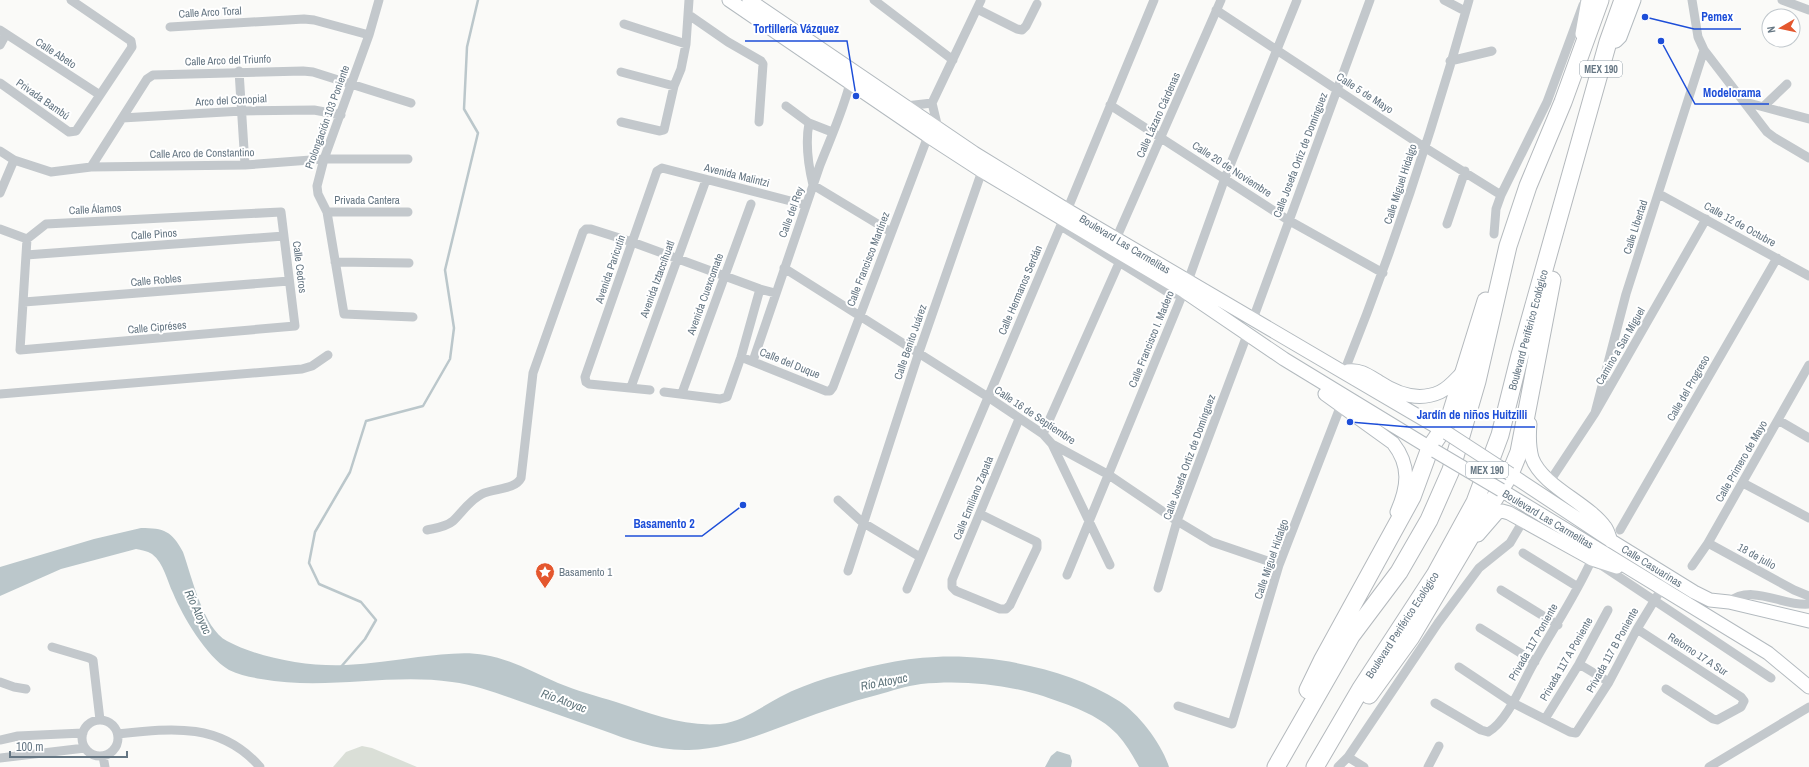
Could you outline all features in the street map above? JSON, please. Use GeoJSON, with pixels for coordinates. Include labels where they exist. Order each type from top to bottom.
{"type":"FeatureCollection","features":[{"type":"Feature","properties":{"kind":"highway","name":"MEX 190"},"geometry":{"type":"LineString","coordinates":[[1280,760],[1351,636],[1399,572],[1429,520],[1451,470],[1477,381],[1508,246],[1528,186],[1563,102],[1600,0]]}},
{"type":"Feature","properties":{"kind":"highway","name":"Boulevard Periférico Ecológico"},"geometry":{"type":"LineString","coordinates":[[1315,767],[1372,671],[1435,576],[1475,502],[1500,435],[1520,354],[1608,42],[1623,0]]}},
{"type":"Feature","properties":{"kind":"highway"},"geometry":{"type":"LineString","coordinates":[[1315,767],[1338,738],[1411,637],[1475,529],[1510,474],[1519,452],[1555,266],[1581,175],[1581,140]]}},
{"type":"Feature","properties":{"kind":"highway"},"geometry":{"type":"LineString","coordinates":[[1280,760],[1302,705],[1323,659],[1412,497],[1433,449],[1445,432],[1484,304],[1508,246]]}},
{"type":"Feature","properties":{"kind":"main road","name":"Boulevard Las Carmelitas"},"geometry":{"type":"LineString","coordinates":[[729,0],[852,77],[933,132],[982,171],[1065,215],[1186,286],[1253,319],[1445,432],[1510,474]]}},
{"type":"Feature","properties":{"kind":"main road","name":"Boulevard Las Carmelitas"},"geometry":{"type":"LineString","coordinates":[[749,0],[852,77],[906,106],[933,132],[974,153],[1065,215],[1116,239],[1186,286],[1247,335],[1284,359],[1501,490],[1636,574],[1665,583],[1768,653],[1809,687]]}},
{"type":"Feature","properties":{"kind":"main road"},"geometry":{"type":"LineString","coordinates":[[1574,69],[1588,0]]}},
{"type":"Feature","properties":{"kind":"main road"},"geometry":{"type":"LineString","coordinates":[[1608,42],[1616,41],[1620,37],[1634,0]]}},
{"type":"Feature","properties":{"kind":"main road"},"geometry":{"type":"LineString","coordinates":[[1284,359],[1291,370],[1393,443],[1399,451],[1406,467],[1405,490],[1373,569]]}},
{"type":"Feature","properties":{"kind":"main road"},"geometry":{"type":"LineString","coordinates":[[1344,372],[1358,371],[1365,373],[1392,391],[1403,395],[1414,396],[1440,392],[1463,372]]}},
{"type":"Feature","properties":{"kind":"main road"},"geometry":{"type":"LineString","coordinates":[[1531,395],[1529,439],[1532,458],[1550,481],[1602,524],[1611,541]]}},
{"type":"Feature","properties":{"kind":"main road","name":"Calle Casuarinas"},"geometry":{"type":"LineString","coordinates":[[1510,474],[1611,541],[1665,583],[1710,600],[1729,602],[1809,621]]}},
{"type":"Feature","properties":{"kind":"main road"},"geometry":{"type":"LineString","coordinates":[[1459,557],[1497,513],[1502,511],[1509,513],[1592,559],[1636,574]]}},
{"type":"Feature","properties":{"kind":"street"},"geometry":{"type":"LineString","coordinates":[[72,0],[133,43],[132,47],[100,95]]}},
{"type":"Feature","properties":{"kind":"street","name":"Prolongación 103 Poniente"},"geometry":{"type":"LineString","coordinates":[[379,0],[352,85],[324,159],[317,186],[318,194],[327,212],[344,314],[413,317]]}},
{"type":"Feature","properties":{"kind":"street"},"geometry":{"type":"LineString","coordinates":[[621,122],[660,131],[664,130],[674,86],[682,69],[689,15],[689,0]]}},
{"type":"Feature","properties":{"kind":"street"},"geometry":{"type":"LineString","coordinates":[[874,0],[953,60]]}},
{"type":"Feature","properties":{"kind":"street","name":"Calle Hermanos Serdán"},"geometry":{"type":"LineString","coordinates":[[907,589],[1154,0]]}},
{"type":"Feature","properties":{"kind":"street","name":"Calle Lázaro Cárdenas"},"geometry":{"type":"LineString","coordinates":[[1116,239],[1221,0]]}},
{"type":"Feature","properties":{"kind":"street","name":"Calle Francisco I. Madero"},"geometry":{"type":"LineString","coordinates":[[1067,575],[1186,286],[1225,178],[1297,0]]}},
{"type":"Feature","properties":{"kind":"street","name":"Calle Josefa Ortiz de Domínguez"},"geometry":{"type":"LineString","coordinates":[[1253,319],[1288,220],[1338,90],[1370,0]]}},
{"type":"Feature","properties":{"kind":"street"},"geometry":{"type":"LineString","coordinates":[[1444,0],[1465,11]]}},
{"type":"Feature","properties":{"kind":"street","name":"Calle Miguel Hidalgo"},"geometry":{"type":"LineString","coordinates":[[1344,372],[1383,273],[1424,147],[1468,0]]}},
{"type":"Feature","properties":{"kind":"street"},"geometry":{"type":"LineString","coordinates":[[1494,234],[1496,209],[1501,194],[1546,102],[1585,0]]}},
{"type":"Feature","properties":{"kind":"street"},"geometry":{"type":"LineString","coordinates":[[1692,0],[1698,37],[1704,50],[1767,132],[1809,158]]}},
{"type":"Feature","properties":{"kind":"street"},"geometry":{"type":"LineString","coordinates":[[1782,0],[1809,10]]}},
{"type":"Feature","properties":{"kind":"street"},"geometry":{"type":"LineString","coordinates":[[933,132],[932,103],[979,4],[1017,29],[1022,30],[1026,26],[1037,4]]}},
{"type":"Feature","properties":{"kind":"street","name":"Calle 5 de Mayo"},"geometry":{"type":"LineString","coordinates":[[1216,10],[1424,147],[1501,194]]}},
{"type":"Feature","properties":{"kind":"street"},"geometry":{"type":"LineString","coordinates":[[689,15],[728,42],[761,61],[763,64],[759,122]]}},
{"type":"Feature","properties":{"kind":"street","name":"Calle Arco Toral"},"geometry":{"type":"LineString","coordinates":[[170,27],[304,19],[314,20],[369,35]]}},
{"type":"Feature","properties":{"kind":"street"},"geometry":{"type":"LineString","coordinates":[[624,24],[686,44]]}},
{"type":"Feature","properties":{"kind":"street"},"geometry":{"type":"LineString","coordinates":[[0,44],[3,32]]}},
{"type":"Feature","properties":{"kind":"street","name":"Calle Abeto"},"geometry":{"type":"LineString","coordinates":[[3,32],[100,95]]}},
{"type":"Feature","properties":{"kind":"street","name":"Calle Libertad"},"geometry":{"type":"LineString","coordinates":[[1596,413],[1626,294],[1704,50]]}},
{"type":"Feature","properties":{"kind":"street"},"geometry":{"type":"LineString","coordinates":[[1450,62],[1492,51]]}},
{"type":"Feature","properties":{"kind":"street","name":"Calle Arco del Triunfo"},"geometry":{"type":"LineString","coordinates":[[91,167],[150,76],[239,71],[303,70],[411,103]]}},
{"type":"Feature","properties":{"kind":"street"},"geometry":{"type":"LineString","coordinates":[[239,71],[245,165]]}},
{"type":"Feature","properties":{"kind":"street"},"geometry":{"type":"LineString","coordinates":[[620,72],[674,86]]}},
{"type":"Feature","properties":{"kind":"street","name":"Calle del Rey"},"geometry":{"type":"LineString","coordinates":[[753,361],[775,293],[832,132],[848,92],[852,77]]}},
{"type":"Feature","properties":{"kind":"street","name":"Privada Bambú"},"geometry":{"type":"LineString","coordinates":[[0,83],[69,132],[73,133],[76,131],[100,95]]}},
{"type":"Feature","properties":{"kind":"street"},"geometry":{"type":"LineString","coordinates":[[1764,106],[1787,84]]}},
{"type":"Feature","properties":{"kind":"street"},"geometry":{"type":"LineString","coordinates":[[1745,102],[1809,118]]}},
{"type":"Feature","properties":{"kind":"street"},"geometry":{"type":"LineString","coordinates":[[906,106],[932,103]]}},
{"type":"Feature","properties":{"kind":"street","name":"Calle 20 de Noviembre"},"geometry":{"type":"LineString","coordinates":[[1110,105],[1288,220],[1383,273]]}},
{"type":"Feature","properties":{"kind":"street"},"geometry":{"type":"LineString","coordinates":[[786,106],[809,123],[832,132]]}},
{"type":"Feature","properties":{"kind":"street","name":"Arco del Conopial"},"geometry":{"type":"LineString","coordinates":[[122,118],[242,111],[314,110],[341,115]]}},
{"type":"Feature","properties":{"kind":"street"},"geometry":{"type":"LineString","coordinates":[[809,123],[806,145],[808,166],[814,185],[890,232]]}},
{"type":"Feature","properties":{"kind":"street","name":"Calle Francisco Martínez"},"geometry":{"type":"LineString","coordinates":[[830,391],[833,387],[890,232],[933,132]]}},
{"type":"Feature","properties":{"kind":"street","name":"Calle Arco de Constantino"},"geometry":{"type":"LineString","coordinates":[[0,151],[14,160],[51,172],[91,167],[245,165],[324,159],[408,159]]}},
{"type":"Feature","properties":{"kind":"street"},"geometry":{"type":"LineString","coordinates":[[0,193],[14,160]]}},
{"type":"Feature","properties":{"kind":"street","name":"Avenida Malintzi"},"geometry":{"type":"LineString","coordinates":[[662,168],[806,205]]}},
{"type":"Feature","properties":{"kind":"street","name":"Avenida Paricutín"},"geometry":{"type":"LineString","coordinates":[[631,387],[594,385],[586,382],[585,377],[657,171],[662,168]]}},
{"type":"Feature","properties":{"kind":"street","name":"Calle Benito Juárez"},"geometry":{"type":"LineString","coordinates":[[848,571],[862,522],[982,171]]}},
{"type":"Feature","properties":{"kind":"street"},"geometry":{"type":"LineString","coordinates":[[1447,224],[1465,171]]}},
{"type":"Feature","properties":{"kind":"street","name":"Avenida Iztaccíhuatl"},"geometry":{"type":"LineString","coordinates":[[631,387],[706,180]]}},
{"type":"Feature","properties":{"kind":"street","name":"Calle 12 de Octubre"},"geometry":{"type":"LineString","coordinates":[[1659,194],[1809,276]]}},
{"type":"Feature","properties":{"kind":"street","name":"Avenida Cuexcomate"},"geometry":{"type":"LineString","coordinates":[[682,393],[751,204]]}},
{"type":"Feature","properties":{"kind":"street","name":"Calle Cedros"},"geometry":{"type":"LineString","coordinates":[[281,212],[295,326]]}},
{"type":"Feature","properties":{"kind":"street","name":"Calle Álamos"},"geometry":{"type":"LineString","coordinates":[[27,239],[49,223],[281,212]]}},
{"type":"Feature","properties":{"kind":"street","name":"Privada Cantera"},"geometry":{"type":"LineString","coordinates":[[327,212],[408,212]]}},
{"type":"Feature","properties":{"kind":"street","name":"Boulevard Las Carmelitas"},"geometry":{"type":"LineString","coordinates":[[1065,215],[1064,228],[1169,293],[1176,294],[1186,286]]}},
{"type":"Feature","properties":{"kind":"street","name":"Camino a San Miguel"},"geometry":{"type":"LineString","coordinates":[[1550,481],[1596,413],[1706,219]]}},
{"type":"Feature","properties":{"kind":"street"},"geometry":{"type":"LineString","coordinates":[[0,229],[27,239],[24,302]]}},
{"type":"Feature","properties":{"kind":"street"},"geometry":{"type":"LineString","coordinates":[[427,530],[446,525],[452,521],[469,502],[479,495],[519,483],[521,478],[533,373],[583,232],[586,229],[591,229],[632,242],[760,289],[775,293]]}},
{"type":"Feature","properties":{"kind":"street","name":"Calle Pinos"},"geometry":{"type":"LineString","coordinates":[[26,255],[284,236]]}},
{"type":"Feature","properties":{"kind":"street","name":"Calle del Progreso"},"geometry":{"type":"LineString","coordinates":[[1620,530],[1777,258]]}},
{"type":"Feature","properties":{"kind":"street"},"geometry":{"type":"LineString","coordinates":[[335,262],[409,263]]}},
{"type":"Feature","properties":{"kind":"street"},"geometry":{"type":"LineString","coordinates":[[1043,434],[1119,263]]}},
{"type":"Feature","properties":{"kind":"street","name":"Calle 16 de Septiembre"},"geometry":{"type":"LineString","coordinates":[[784,268],[860,315],[918,355],[988,397],[1043,434],[1052,444],[1109,475],[1212,542],[1279,565]]}},
{"type":"Feature","properties":{"kind":"street","name":"Calle Robles"},"geometry":{"type":"LineString","coordinates":[[24,302],[290,281]]}},
{"type":"Feature","properties":{"kind":"street"},"geometry":{"type":"LineString","coordinates":[[664,392],[682,393],[720,399],[727,397],[741,357],[760,289]]}},
{"type":"Feature","properties":{"kind":"street","name":"Calle Cipréses"},"geometry":{"type":"LineString","coordinates":[[24,302],[20,350],[295,326]]}},
{"type":"Feature","properties":{"kind":"street","name":"Calle Josefa Ortiz de Domínguez"},"geometry":{"type":"LineString","coordinates":[[1158,588],[1178,521],[1247,335]]}},
{"type":"Feature","properties":{"kind":"street"},"geometry":{"type":"LineString","coordinates":[[0,394],[302,369],[312,366],[328,355]]}},
{"type":"Feature","properties":{"kind":"street","name":"Calle del Duque"},"geometry":{"type":"LineString","coordinates":[[741,357],[830,391]]}},
{"type":"Feature","properties":{"kind":"street","name":"Calle Primero de Mayo"},"geometry":{"type":"LineString","coordinates":[[1692,566],[1708,543],[1809,365]]}},
{"type":"Feature","properties":{"kind":"street"},"geometry":{"type":"LineString","coordinates":[[631,387],[650,390]]}},
{"type":"Feature","properties":{"kind":"street","name":"Calle Miguel Hidalgo"},"geometry":{"type":"LineString","coordinates":[[1178,706],[1232,724],[1279,565],[1341,405]]}},
{"type":"Feature","properties":{"kind":"street","name":"Calle Emiliano Zapata"},"geometry":{"type":"LineString","coordinates":[[980,514],[1037,542],[1037,548],[1010,605],[1006,609],[1000,609],[956,591],[952,587],[952,580],[1019,418]]}},
{"type":"Feature","properties":{"kind":"street"},"geometry":{"type":"LineString","coordinates":[[1778,420],[1809,438]]}},
{"type":"Feature","properties":{"kind":"street"},"geometry":{"type":"LineString","coordinates":[[1052,444],[1110,565]]}},
{"type":"Feature","properties":{"kind":"street"},"geometry":{"type":"LineString","coordinates":[[1742,483],[1809,518]]}},
{"type":"Feature","properties":{"kind":"street"},"geometry":{"type":"LineString","coordinates":[[838,500],[862,522],[920,558]]}},
{"type":"Feature","properties":{"kind":"street"},"geometry":{"type":"LineString","coordinates":[[1338,767],[1348,757],[1442,616],[1479,568],[1492,555],[1505,548],[1510,543],[1523,521]]}},
{"type":"Feature","properties":{"kind":"street","name":"18 de julio"},"geometry":{"type":"LineString","coordinates":[[1708,543],[1794,590],[1809,596]]}},
{"type":"Feature","properties":{"kind":"street"},"geometry":{"type":"LineString","coordinates":[[1523,553],[1578,587]]}},
{"type":"Feature","properties":{"kind":"street"},"geometry":{"type":"LineString","coordinates":[[1592,559],[1770,678]]}},
{"type":"Feature","properties":{"kind":"street","name":"Privada 117 Poniente"},"geometry":{"type":"LineString","coordinates":[[1435,703],[1488,732],[1494,729],[1513,703],[1534,662],[1558,625],[1592,559]]}},
{"type":"Feature","properties":{"kind":"street","name":"Privada 117 B Poniente"},"geometry":{"type":"LineString","coordinates":[[1545,719],[1570,732],[1576,733],[1609,682],[1637,629],[1665,583]]}},
{"type":"Feature","properties":{"kind":"street"},"geometry":{"type":"LineString","coordinates":[[1502,590],[1558,625]]}},
{"type":"Feature","properties":{"kind":"street"},"geometry":{"type":"LineString","coordinates":[[1729,602],[1733,599],[1747,595],[1758,595],[1792,604],[1809,604]]}},
{"type":"Feature","properties":{"kind":"street","name":"Privada 117 A Poniente"},"geometry":{"type":"LineString","coordinates":[[1545,719],[1579,664],[1608,610]]}},
{"type":"Feature","properties":{"kind":"street"},"geometry":{"type":"LineString","coordinates":[[1480,628],[1534,662]]}},
{"type":"Feature","properties":{"kind":"street","name":"Retorno 17 A Sur"},"geometry":{"type":"LineString","coordinates":[[1637,629],[1742,697],[1744,701],[1741,707],[1717,720],[1712,719],[1666,690]]}},
{"type":"Feature","properties":{"kind":"street"},"geometry":{"type":"LineString","coordinates":[[52,647],[93,660],[100,720]]}},
{"type":"Feature","properties":{"kind":"street"},"geometry":{"type":"LineString","coordinates":[[1579,664],[1609,682]]}},
{"type":"Feature","properties":{"kind":"street"},"geometry":{"type":"LineString","coordinates":[[1459,668],[1513,703],[1545,719]]}},
{"type":"Feature","properties":{"kind":"street"},"geometry":{"type":"LineString","coordinates":[[0,682],[26,689]]}},
{"type":"Feature","properties":{"kind":"street"},"geometry":{"type":"LineString","coordinates":[[1709,767],[1809,707]]}},
{"type":"Feature","properties":{"kind":"street"},"geometry":{"type":"LineString","coordinates":[[100,720],[112,724],[118,734],[117,746],[109,755],[93,755],[85,748],[82,738],[83,733],[90,724],[100,720]]}},
{"type":"Feature","properties":{"kind":"street"},"geometry":{"type":"LineString","coordinates":[[118,734],[178,730],[211,734],[236,745],[246,752],[258,766]]}},
{"type":"Feature","properties":{"kind":"street"},"geometry":{"type":"LineString","coordinates":[[0,740],[18,736],[83,733]]}},
{"type":"Feature","properties":{"kind":"street"},"geometry":{"type":"LineString","coordinates":[[1428,767],[1439,746]]}},
{"type":"Feature","properties":{"kind":"street"},"geometry":{"type":"LineString","coordinates":[[0,758],[85,748]]}},
{"type":"Feature","properties":{"kind":"street"},"geometry":{"type":"LineString","coordinates":[[103,756],[104,767]]}},
{"type":"Feature","properties":{"kind":"street"},"geometry":{"type":"LineString","coordinates":[[1348,757],[1364,767]]}},
{"type":"Feature","properties":{"kind":"shaded area"},"geometry":{"type":"Polygon","coordinates":[[[362,746],[372,748],[417,767],[333,767],[346,752],[362,746]]]}},
{"type":"Feature","properties":{"kind":"water","name":"Río Atoyac"},"geometry":{"type":"Polygon","coordinates":[[[141,528],[161,530],[171,535],[175,539],[183,552],[199,601],[205,614],[211,625],[219,634],[227,641],[240,647],[269,657],[301,663],[346,665],[452,654],[468,653],[485,655],[513,663],[572,688],[654,715],[680,721],[707,724],[728,723],[751,714],[803,686],[867,667],[909,659],[936,657],[982,658],[1006,661],[1055,672],[1078,680],[1119,701],[1127,707],[1149,730],[1166,758],[1169,767],[1139,767],[1132,754],[1117,734],[1101,721],[1083,711],[1053,699],[1014,688],[983,684],[952,682],[910,686],[837,707],[731,744],[703,749],[677,750],[655,747],[633,741],[496,693],[461,683],[404,679],[309,683],[285,682],[249,677],[229,670],[220,664],[204,646],[177,603],[160,562],[152,554],[136,549],[61,569],[0,596],[0,567],[94,539],[141,528]]]}},
{"type":"Feature","properties":{"kind":"water"},"geometry":{"type":"Polygon","coordinates":[[[1057,751],[1070,755],[1072,761],[1071,767],[1045,767],[1051,756],[1057,751]]]}},
{"type":"Feature","properties":{"kind":"waterway"},"geometry":{"type":"LineString","coordinates":[[340,668],[365,639],[376,620],[361,602],[319,584],[309,563],[315,532],[350,472],[366,421],[423,406],[450,359],[454,328],[445,270],[478,133],[464,109],[467,47],[478,0]]}},
{"type":"Feature","properties":{"kind":"place","name":"Pemex"},"geometry":{"type":"Point","coordinates":[1645,17]}},
{"type":"Feature","properties":{"kind":"place","name":"Modelorama"},"geometry":{"type":"Point","coordinates":[1661,41]}},
{"type":"Feature","properties":{"kind":"place","name":"Tortillería Vázquez"},"geometry":{"type":"Point","coordinates":[856,96]}},
{"type":"Feature","properties":{"kind":"place","name":"Jardín de niños Huitzilli"},"geometry":{"type":"Point","coordinates":[1350,422]}},
{"type":"Feature","properties":{"kind":"place","name":"Basamento 2"},"geometry":{"type":"Point","coordinates":[743,505]}},
{"type":"Feature","properties":{"kind":"place","name":"Basamento 1"},"geometry":{"type":"Point","coordinates":[545,589]}}]}
